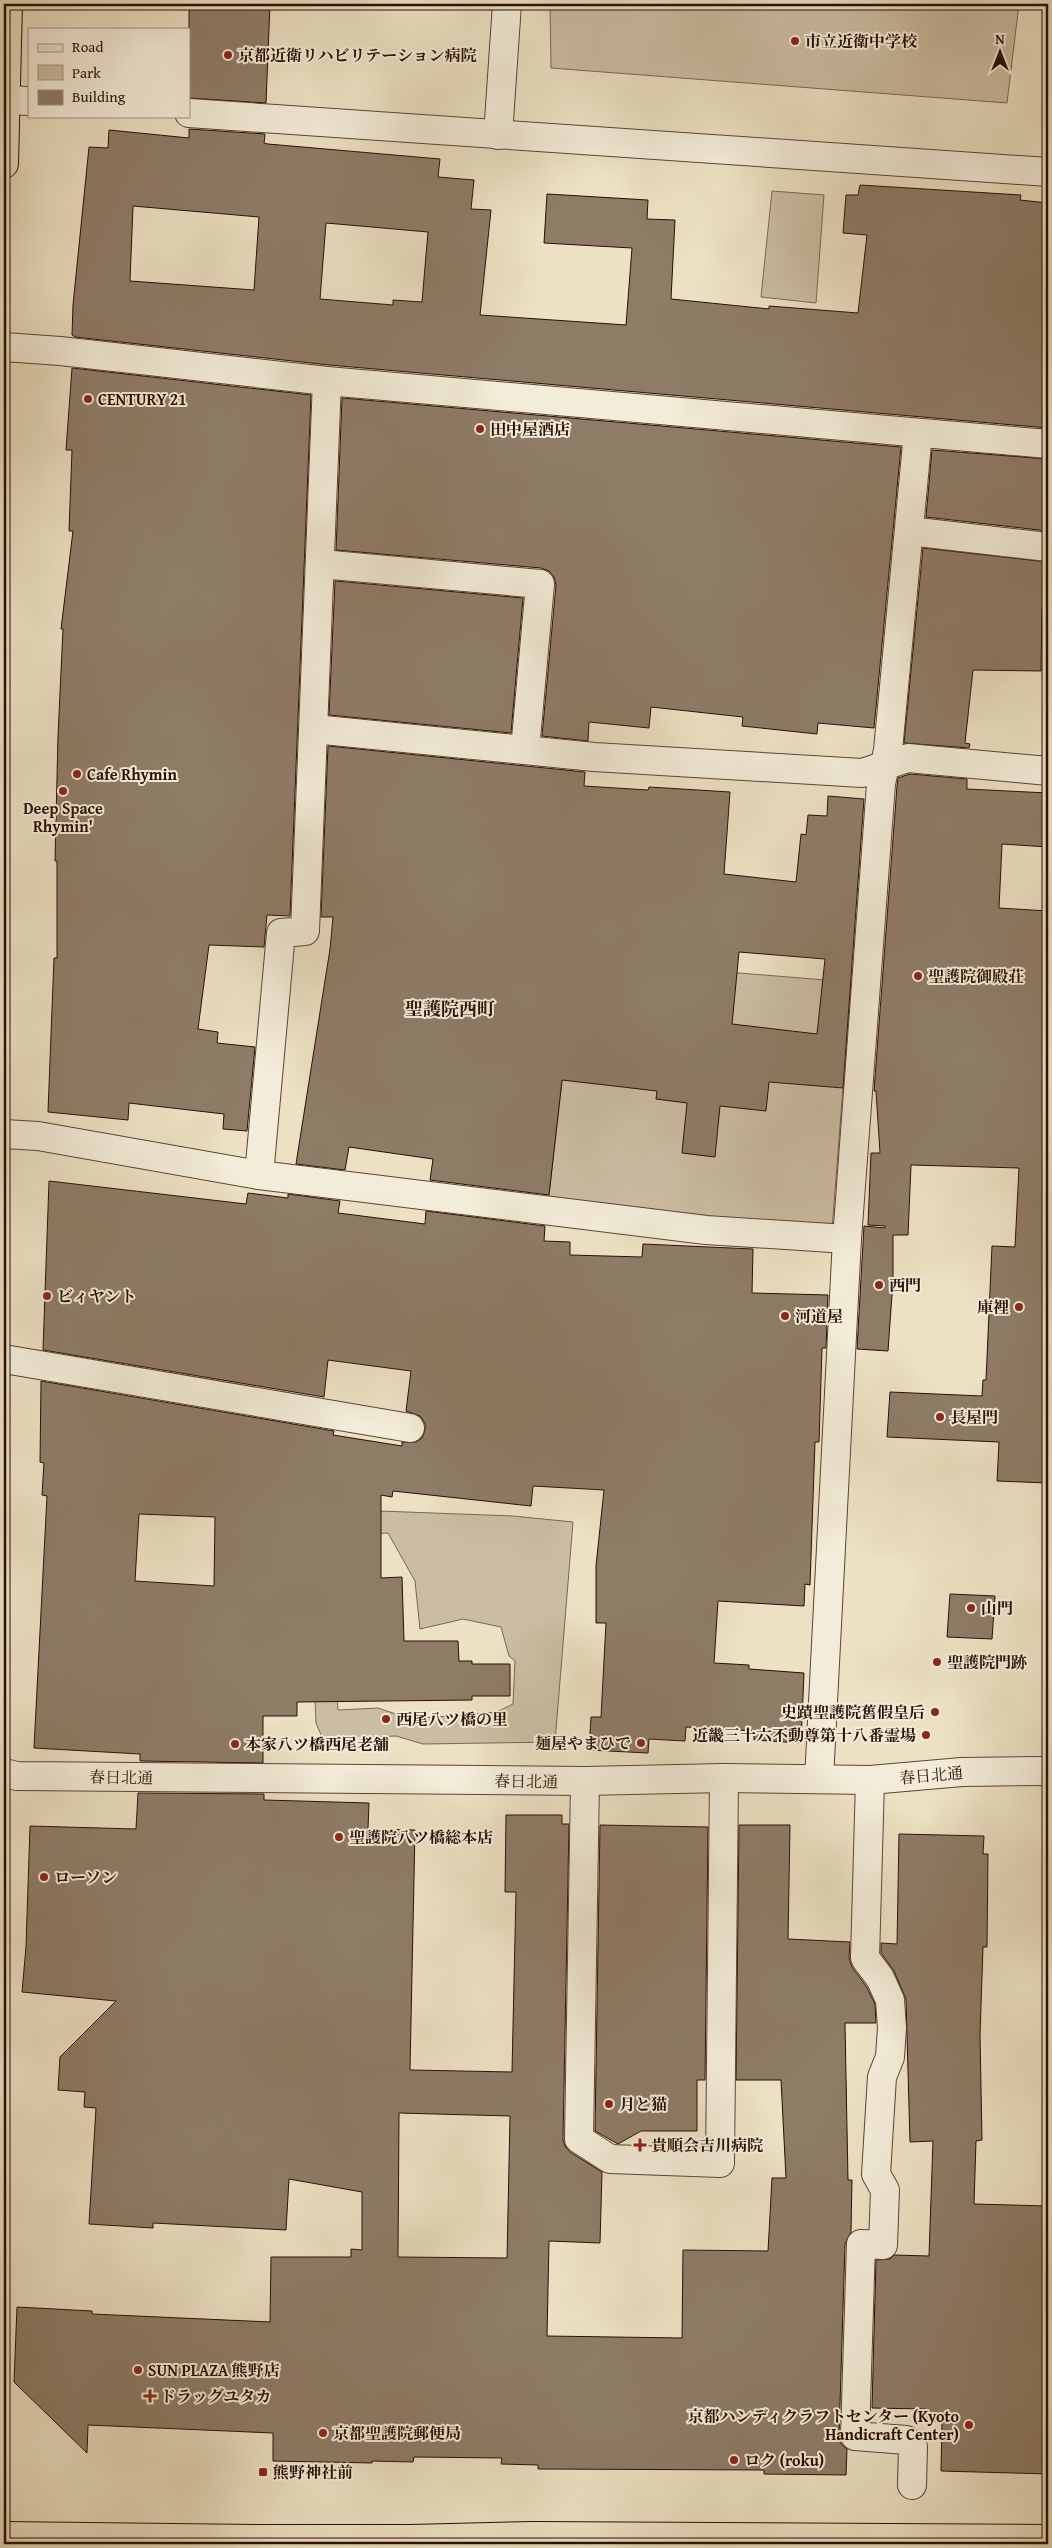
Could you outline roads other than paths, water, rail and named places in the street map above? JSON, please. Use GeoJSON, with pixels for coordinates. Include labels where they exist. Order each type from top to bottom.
{"type":"FeatureCollection","features":[{"type":"Feature","properties":{"kind":"main road"},"geometry":{"type":"LineString","coordinates":[[4,164],[17,101],[8,4]]}},
{"type":"Feature","properties":{"kind":"main road"},"geometry":{"type":"LineString","coordinates":[[4,2536],[409,2542],[533,2540],[1014,2541],[1048,2539]]}},
{"type":"Feature","properties":{"kind":"street"},"geometry":{"type":"LineString","coordinates":[[498,135],[508,4]]}},
{"type":"Feature","properties":{"kind":"street"},"geometry":{"type":"LineString","coordinates":[[190,113],[1048,172]]}},
{"type":"Feature","properties":{"kind":"street"},"geometry":{"type":"LineString","coordinates":[[4,347],[60,351],[327,381],[1048,444]]}},
{"type":"Feature","properties":{"kind":"street"},"geometry":{"type":"LineString","coordinates":[[259,1175],[281,933],[305,931],[327,381]]}},
{"type":"Feature","properties":{"kind":"street"},"geometry":{"type":"LineString","coordinates":[[820,1779],[847,1239],[885,766],[918,433]]}},
{"type":"Feature","properties":{"kind":"street"},"geometry":{"type":"LineString","coordinates":[[909,531],[1048,547]]}},
{"type":"Feature","properties":{"kind":"street"},"geometry":{"type":"LineString","coordinates":[[320,564],[540,584],[525,750]]}},
{"type":"Feature","properties":{"kind":"street"},"geometry":{"type":"LineString","coordinates":[[314,729],[594,756],[862,773],[908,758],[1048,771]]}},
{"type":"Feature","properties":{"kind":"street"},"geometry":{"type":"LineString","coordinates":[[4,1134],[38,1136],[259,1175],[706,1230],[847,1239]]}},
{"type":"Feature","properties":{"kind":"street"},"geometry":{"type":"LineString","coordinates":[[4,1360],[410,1428]]}},
{"type":"Feature","properties":{"kind":"street","name":"春日北通"},"geometry":{"type":"LineString","coordinates":[[4,1773],[17,1776],[585,1782],[724,1778],[870,1780],[962,1772],[1048,1771]]}},
{"type":"Feature","properties":{"kind":"street"},"geometry":{"type":"LineString","coordinates":[[585,1782],[579,2139],[610,2159],[720,2163],[724,1778]]}},
{"type":"Feature","properties":{"kind":"street"},"geometry":{"type":"LineString","coordinates":[[870,1780],[864,1958],[880,1978],[890,2000],[892,2028],[890,2057],[882,2077],[876,2174],[885,2190],[883,2245],[861,2244],[855,2436],[906,2440],[913,2447],[912,2485]]}},
{"type":"Feature","properties":{"kind":"place","name":"市立近衛中学校"},"geometry":{"type":"Point","coordinates":[795,41]}},
{"type":"Feature","properties":{"kind":"place","name":"京都近衛リハビリテーション病院"},"geometry":{"type":"Point","coordinates":[228,55]}},
{"type":"Feature","properties":{"kind":"place","name":"CENTURY 21"},"geometry":{"type":"Point","coordinates":[88,399]}},
{"type":"Feature","properties":{"kind":"place","name":"田中屋酒店"},"geometry":{"type":"Point","coordinates":[480,429]}},
{"type":"Feature","properties":{"kind":"place","name":"Cafe Rhymin"},"geometry":{"type":"Point","coordinates":[77,774]}},
{"type":"Feature","properties":{"kind":"place","name":"Deep Space Rhymin'"},"geometry":{"type":"Point","coordinates":[63,791]}},
{"type":"Feature","properties":{"kind":"place","name":"聖護院御殿荘"},"geometry":{"type":"Point","coordinates":[918,976]}},
{"type":"Feature","properties":{"kind":"place","name":"西門"},"geometry":{"type":"Point","coordinates":[879,1285]}},
{"type":"Feature","properties":{"kind":"place","name":"ビィヤント"},"geometry":{"type":"Point","coordinates":[47,1296]}},
{"type":"Feature","properties":{"kind":"place","name":"庫裡"},"geometry":{"type":"Point","coordinates":[1019,1307]}},
{"type":"Feature","properties":{"kind":"place","name":"河道屋"},"geometry":{"type":"Point","coordinates":[785,1316]}},
{"type":"Feature","properties":{"kind":"place","name":"長屋門"},"geometry":{"type":"Point","coordinates":[940,1417]}},
{"type":"Feature","properties":{"kind":"place","name":"山門"},"geometry":{"type":"Point","coordinates":[971,1608]}},
{"type":"Feature","properties":{"kind":"place","name":"聖護院門跡"},"geometry":{"type":"Point","coordinates":[937,1662]}},
{"type":"Feature","properties":{"kind":"place","name":"史蹟聖護院舊假皇后"},"geometry":{"type":"Point","coordinates":[935,1712]}},
{"type":"Feature","properties":{"kind":"place","name":"西尾八ツ橋の里"},"geometry":{"type":"Point","coordinates":[386,1719]}},
{"type":"Feature","properties":{"kind":"place","name":"近畿三十六不動尊第十八番霊場"},"geometry":{"type":"Point","coordinates":[926,1735]}},
{"type":"Feature","properties":{"kind":"place","name":"麺屋やまひで"},"geometry":{"type":"Point","coordinates":[641,1743]}},
{"type":"Feature","properties":{"kind":"place","name":"本家八ツ橋西尾老舗"},"geometry":{"type":"Point","coordinates":[235,1744]}},
{"type":"Feature","properties":{"kind":"place","name":"聖護院八ツ橋総本店"},"geometry":{"type":"Point","coordinates":[339,1837]}},
{"type":"Feature","properties":{"kind":"place","name":"ローソン"},"geometry":{"type":"Point","coordinates":[44,1877]}},
{"type":"Feature","properties":{"kind":"place","name":"月と猫"},"geometry":{"type":"Point","coordinates":[609,2104]}},
{"type":"Feature","properties":{"kind":"place","name":"貴順会吉川病院"},"geometry":{"type":"Point","coordinates":[640,2145]}},
{"type":"Feature","properties":{"kind":"place","name":"SUN PLAZA 熊野店"},"geometry":{"type":"Point","coordinates":[138,2370]}},
{"type":"Feature","properties":{"kind":"place","name":"ドラッグユタカ"},"geometry":{"type":"Point","coordinates":[150,2396]}},
{"type":"Feature","properties":{"kind":"place","name":"京都ハンディクラフトセンター (Kyoto Handicraft Center)"},"geometry":{"type":"Point","coordinates":[969,2425]}},
{"type":"Feature","properties":{"kind":"place","name":"京都聖護院郵便局"},"geometry":{"type":"Point","coordinates":[323,2433]}},
{"type":"Feature","properties":{"kind":"place","name":"ロク (roku)"},"geometry":{"type":"Point","coordinates":[734,2460]}},
{"type":"Feature","properties":{"kind":"place","name":"熊野神社前"},"geometry":{"type":"Point","coordinates":[263,2472]}},
{"type":"Feature","properties":{"kind":"district","name":"聖護院西町"},"geometry":{"type":"Point","coordinates":[450,1009]}}]}
